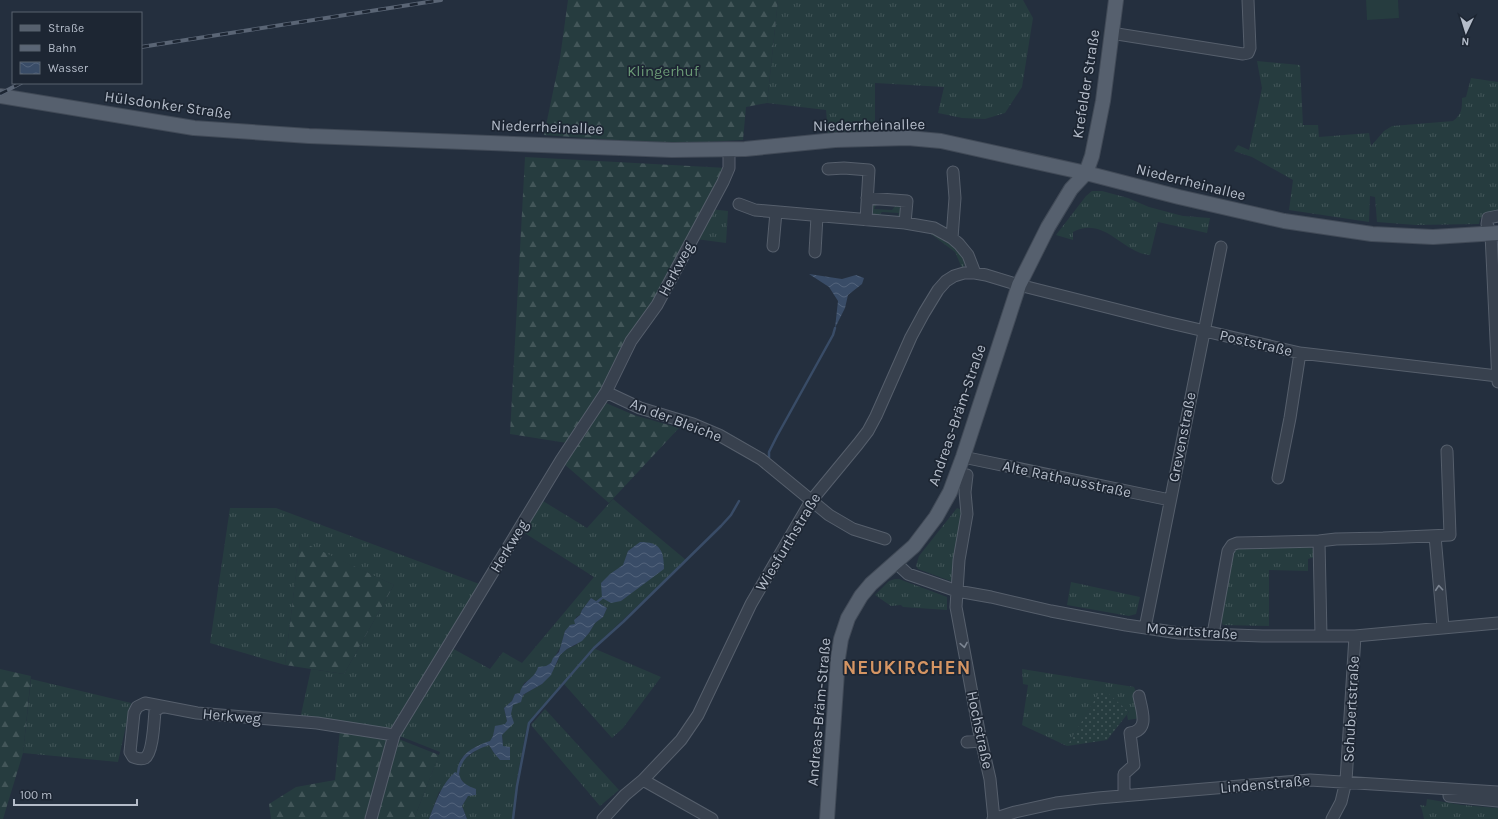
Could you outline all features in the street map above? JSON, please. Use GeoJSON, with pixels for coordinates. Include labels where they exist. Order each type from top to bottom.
{"type":"FeatureCollection","features":[{"type":"Feature","properties":{"kind":"main road","name":"Krefelder Straße"},"geometry":{"type":"LineString","coordinates":[[1086,173],[1092,156],[1103,101],[1116,0]]}},
{"type":"Feature","properties":{"kind":"main road","name":"Hülsdonker Straße"},"geometry":{"type":"LineString","coordinates":[[2,96],[194,128],[262,133]]}},
{"type":"Feature","properties":{"kind":"main road","name":"Niederrheinallee"},"geometry":{"type":"LineString","coordinates":[[262,133],[672,150],[729,150],[835,140],[908,138],[941,141],[1086,173],[1213,206],[1284,222],[1372,234],[1432,237],[1495,234]]}},
{"type":"Feature","properties":{"kind":"main road","name":"Andreas-Bräm-Straße"},"geometry":{"type":"LineString","coordinates":[[827,819],[838,658],[841,639],[848,618],[861,596],[871,584],[914,546],[936,516],[950,492],[963,457],[1019,285],[1048,227],[1071,189],[1086,173]]}},
{"type":"Feature","properties":{"kind":"street"},"geometry":{"type":"LineString","coordinates":[[1111,33],[1243,54],[1248,53],[1250,48],[1248,0]]}},
{"type":"Feature","properties":{"kind":"street","name":"Herkweg"},"geometry":{"type":"LineString","coordinates":[[161,706],[155,711],[151,750],[147,757],[143,759],[133,757],[130,752],[134,714],[137,707],[145,703],[161,706],[197,713],[318,723],[394,735],[561,460],[606,392],[631,341],[657,305],[729,168],[729,150]]}},
{"type":"Feature","properties":{"kind":"street"},"geometry":{"type":"LineString","coordinates":[[828,169],[844,168],[869,170],[866,220]]}},
{"type":"Feature","properties":{"kind":"street"},"geometry":{"type":"LineString","coordinates":[[952,238],[955,198],[953,172]]}},
{"type":"Feature","properties":{"kind":"street"},"geometry":{"type":"LineString","coordinates":[[867,198],[907,201],[905,223]]}},
{"type":"Feature","properties":{"kind":"street"},"geometry":{"type":"LineString","coordinates":[[739,204],[755,210],[905,223],[934,228],[952,238],[968,256],[975,273]]}},
{"type":"Feature","properties":{"kind":"street"},"geometry":{"type":"LineString","coordinates":[[773,246],[776,212]]}},
{"type":"Feature","properties":{"kind":"street"},"geometry":{"type":"LineString","coordinates":[[815,252],[817,216]]}},
{"type":"Feature","properties":{"kind":"street"},"geometry":{"type":"LineString","coordinates":[[1498,216],[1488,218],[1487,224],[1495,234],[1498,382]]}},
{"type":"Feature","properties":{"kind":"street","name":"Grevenstraße"},"geometry":{"type":"LineString","coordinates":[[1145,628],[1203,330],[1221,247]]}},
{"type":"Feature","properties":{"kind":"street","name":"Wiesfurthstraße"},"geometry":{"type":"LineString","coordinates":[[604,819],[625,795],[643,780],[681,740],[698,715],[751,604],[811,501],[868,431],[911,337],[938,290],[946,281],[954,276],[975,273],[1019,285]]}},
{"type":"Feature","properties":{"kind":"street","name":"Poststraße"},"geometry":{"type":"LineString","coordinates":[[1019,285],[1300,353],[1498,376]]}},
{"type":"Feature","properties":{"kind":"street"},"geometry":{"type":"LineString","coordinates":[[1278,478],[1290,418],[1300,353]]}},
{"type":"Feature","properties":{"kind":"street","name":"An der Bleiche"},"geometry":{"type":"LineString","coordinates":[[606,392],[640,408],[693,424],[719,435],[765,462],[829,515],[853,529],[885,540]]}},
{"type":"Feature","properties":{"kind":"street"},"geometry":{"type":"LineString","coordinates":[[1213,634],[1228,551],[1232,545],[1237,543],[1450,535],[1447,451]]}},
{"type":"Feature","properties":{"kind":"street","name":"Alte Rathausstraße"},"geometry":{"type":"LineString","coordinates":[[963,457],[1170,500]]}},
{"type":"Feature","properties":{"kind":"street","name":"Hochstraße"},"geometry":{"type":"LineString","coordinates":[[967,474],[965,492],[967,514],[959,560],[959,582],[956,591],[956,607],[981,741],[990,779],[994,819]]}},
{"type":"Feature","properties":{"kind":"street"},"geometry":{"type":"LineString","coordinates":[[1435,536],[1443,627]]}},
{"type":"Feature","properties":{"kind":"street"},"geometry":{"type":"LineString","coordinates":[[1319,541],[1321,636]]}},
{"type":"Feature","properties":{"kind":"street","name":"Mozartstraße"},"geometry":{"type":"LineString","coordinates":[[896,563],[908,574],[956,591],[992,597],[1051,611],[1179,633],[1355,636],[1498,622]]}},
{"type":"Feature","properties":{"kind":"street","name":"Schubertstraße"},"geometry":{"type":"LineString","coordinates":[[1332,819],[1341,802],[1346,781],[1355,636]]}},
{"type":"Feature","properties":{"kind":"street"},"geometry":{"type":"LineString","coordinates":[[1124,796],[1124,774],[1134,765],[1130,734],[1138,732],[1144,723],[1139,696]]}},
{"type":"Feature","properties":{"kind":"street"},"geometry":{"type":"LineString","coordinates":[[371,819],[394,735]]}},
{"type":"Feature","properties":{"kind":"street"},"geometry":{"type":"LineString","coordinates":[[966,742],[981,741]]}},
{"type":"Feature","properties":{"kind":"street"},"geometry":{"type":"LineString","coordinates":[[643,780],[712,819]]}},
{"type":"Feature","properties":{"kind":"street","name":"Lindenstraße"},"geometry":{"type":"LineString","coordinates":[[994,819],[1015,812],[1056,803],[1310,780],[1346,781],[1406,787],[1498,792]]}},
{"type":"Feature","properties":{"kind":"street","name":"Lindenstraße"},"geometry":{"type":"LineString","coordinates":[[1406,787],[1442,795],[1498,801]]}},
{"type":"Feature","properties":{"kind":"green space","name":"Klingerhuf"},"geometry":{"type":"Polygon","coordinates":[[[568,0],[778,0],[767,103],[746,107],[743,140],[669,144],[544,135],[560,58],[568,0]]]}},
{"type":"Feature","properties":{"kind":"green space"},"geometry":{"type":"Polygon","coordinates":[[[778,0],[1023,0],[1033,18],[1022,87],[1005,113],[985,119],[962,118],[938,113],[944,87],[875,83],[875,131],[828,134],[826,110],[767,103],[778,0]]]}},
{"type":"Feature","properties":{"kind":"green space"},"geometry":{"type":"Polygon","coordinates":[[[1366,0],[1398,0],[1399,18],[1367,20],[1366,0]]]}},
{"type":"Feature","properties":{"kind":"green space"},"geometry":{"type":"Polygon","coordinates":[[[1257,61],[1300,65],[1303,125],[1318,125],[1319,137],[1369,133],[1371,146],[1384,131],[1392,126],[1453,121],[1461,111],[1462,98],[1466,97],[1471,78],[1498,82],[1498,213],[1484,215],[1480,219],[1479,224],[1415,225],[1377,222],[1375,197],[1370,196],[1369,222],[1289,210],[1293,180],[1252,157],[1234,151],[1238,145],[1249,150],[1262,88],[1257,61]]]}},
{"type":"Feature","properties":{"kind":"green space"},"geometry":{"type":"Polygon","coordinates":[[[525,157],[727,168],[708,205],[605,384],[567,443],[510,434],[525,157]]]}},
{"type":"Feature","properties":{"kind":"green space"},"geometry":{"type":"Polygon","coordinates":[[[1092,191],[1102,191],[1128,198],[1149,207],[1183,216],[1210,218],[1207,233],[1158,222],[1150,255],[1139,253],[1107,233],[1091,228],[1082,228],[1073,232],[1073,240],[1056,235],[1086,196],[1092,191]]]}},
{"type":"Feature","properties":{"kind":"green space"},"geometry":{"type":"Polygon","coordinates":[[[878,202],[874,209],[892,210],[897,204],[902,209],[903,216],[896,220],[899,213],[882,212],[875,219],[873,218],[869,208],[871,204],[878,202]]]}},
{"type":"Feature","properties":{"kind":"green space"},"geometry":{"type":"Polygon","coordinates":[[[710,209],[728,211],[726,243],[696,239],[710,209]]]}},
{"type":"Feature","properties":{"kind":"green space"},"geometry":{"type":"Polygon","coordinates":[[[924,229],[942,237],[957,249],[965,259],[964,268],[962,268],[955,252],[924,229]]]}},
{"type":"Feature","properties":{"kind":"green space"},"geometry":{"type":"Polygon","coordinates":[[[606,403],[634,415],[679,428],[609,503],[563,463],[606,403]]]}},
{"type":"Feature","properties":{"kind":"green space"},"geometry":{"type":"Polygon","coordinates":[[[613,499],[686,560],[593,648],[661,677],[623,728],[612,738],[564,684],[583,660],[529,723],[526,731],[516,785],[514,819],[467,819],[462,806],[468,796],[465,784],[460,778],[439,792],[429,819],[414,819],[440,752],[397,735],[450,647],[490,669],[503,652],[522,663],[594,577],[523,532],[543,501],[587,528],[613,499]],[[628,551],[624,565],[621,601],[636,589],[628,551]],[[591,598],[580,615],[576,617],[575,624],[565,631],[561,646],[551,663],[524,683],[520,693],[515,694],[512,701],[504,708],[507,721],[505,725],[497,729],[490,742],[473,749],[459,762],[478,749],[489,745],[494,753],[503,746],[502,735],[513,705],[526,693],[542,684],[557,663],[560,655],[567,649],[576,645],[589,633],[595,623],[603,617],[607,608],[591,598]]]}},
{"type":"Feature","properties":{"kind":"green space"},"geometry":{"type":"Polygon","coordinates":[[[230,508],[276,508],[482,585],[392,731],[300,719],[311,669],[344,674],[394,585],[300,542],[285,665],[210,643],[230,508]]]}},
{"type":"Feature","properties":{"kind":"green space"},"geometry":{"type":"Polygon","coordinates":[[[957,508],[964,511],[956,583],[918,569],[916,566],[919,556],[957,508]]]}},
{"type":"Feature","properties":{"kind":"green space"},"geometry":{"type":"Polygon","coordinates":[[[300,541],[394,585],[344,674],[285,665],[300,541]]]}},
{"type":"Feature","properties":{"kind":"green space"},"geometry":{"type":"Polygon","coordinates":[[[1306,546],[1313,549],[1315,557],[1308,559],[1308,571],[1269,570],[1269,626],[1223,625],[1221,621],[1233,553],[1237,548],[1306,546]]]}},
{"type":"Feature","properties":{"kind":"green space"},"geometry":{"type":"Polygon","coordinates":[[[899,579],[947,597],[947,610],[903,607],[901,605],[891,606],[875,595],[889,581],[899,579]]]}},
{"type":"Feature","properties":{"kind":"green space"},"geometry":{"type":"Polygon","coordinates":[[[1071,582],[1140,597],[1136,614],[1129,616],[1067,605],[1071,582]]]}},
{"type":"Feature","properties":{"kind":"green space"},"geometry":{"type":"Polygon","coordinates":[[[0,669],[31,676],[23,753],[3,819],[0,819],[0,669]]]}},
{"type":"Feature","properties":{"kind":"green space"},"geometry":{"type":"Polygon","coordinates":[[[1022,669],[1134,687],[1137,694],[1141,718],[1128,720],[1127,715],[1129,712],[1102,689],[1067,746],[1022,725],[1028,685],[1023,684],[1022,669]]]}},
{"type":"Feature","properties":{"kind":"green space"},"geometry":{"type":"Polygon","coordinates":[[[31,679],[131,703],[118,762],[23,753],[31,679]]]}},
{"type":"Feature","properties":{"kind":"green space"},"geometry":{"type":"Polygon","coordinates":[[[1102,688],[1129,712],[1107,740],[1067,746],[1102,688]]]}},
{"type":"Feature","properties":{"kind":"green space"},"geometry":{"type":"Polygon","coordinates":[[[545,709],[619,790],[600,806],[531,725],[545,709]]]}},
{"type":"Feature","properties":{"kind":"green space"},"geometry":{"type":"Polygon","coordinates":[[[340,729],[391,736],[439,755],[414,819],[271,819],[269,804],[296,787],[335,780],[340,729]]]}},
{"type":"Feature","properties":{"kind":"green space"},"geometry":{"type":"Polygon","coordinates":[[[1427,799],[1462,805],[1498,808],[1498,819],[1424,819],[1420,805],[1426,806],[1427,799]]]}},
{"type":"Feature","properties":{"kind":"water"},"geometry":{"type":"Polygon","coordinates":[[[809,274],[842,279],[856,275],[864,278],[862,284],[848,295],[845,308],[835,328],[838,301],[829,287],[809,274]]]}},
{"type":"Feature","properties":{"kind":"water"},"geometry":{"type":"Polygon","coordinates":[[[640,542],[647,542],[660,548],[663,557],[664,569],[621,601],[611,603],[602,598],[601,583],[610,574],[623,565],[628,551],[640,542]]]}},
{"type":"Feature","properties":{"kind":"water"},"geometry":{"type":"Polygon","coordinates":[[[591,598],[607,608],[603,617],[595,623],[582,641],[567,649],[560,655],[551,675],[542,684],[523,695],[521,702],[513,705],[511,714],[514,723],[502,735],[503,746],[510,747],[510,760],[500,760],[489,745],[472,753],[465,759],[461,767],[458,767],[462,758],[470,750],[490,741],[493,736],[495,726],[505,724],[507,721],[504,708],[512,701],[515,694],[520,693],[523,686],[538,667],[546,666],[551,663],[553,658],[559,652],[565,631],[570,625],[575,624],[574,620],[580,615],[591,598]]]}},
{"type":"Feature","properties":{"kind":"water"},"geometry":{"type":"Polygon","coordinates":[[[455,772],[459,774],[461,780],[465,784],[476,789],[476,795],[468,796],[462,806],[467,819],[429,819],[442,788],[455,772]]]}},
{"type":"Feature","properties":{"kind":"waterway"},"geometry":{"type":"LineString","coordinates":[[769,458],[769,452],[777,436],[833,335],[835,328]]}},
{"type":"Feature","properties":{"kind":"waterway"},"geometry":{"type":"LineString","coordinates":[[513,819],[517,786],[529,723],[594,648],[623,622],[721,526],[731,515],[739,501]]}},
{"type":"Feature","properties":{"kind":"waterway"},"geometry":{"type":"LineString","coordinates":[[597,602],[602,598]]}},
{"type":"Feature","properties":{"kind":"waterway"},"geometry":{"type":"LineString","coordinates":[[458,773],[459,767]]}},
{"type":"Feature","properties":{"kind":"railway"},"geometry":{"type":"LineString","coordinates":[[142,47],[441,0]]}},
{"type":"Feature","properties":{"kind":"railway"},"geometry":{"type":"LineString","coordinates":[[0,94],[19,84]]}},
{"type":"Feature","properties":{"kind":"district","name":"NEUKIRCHEN"},"geometry":{"type":"Point","coordinates":[907,667]}}]}
